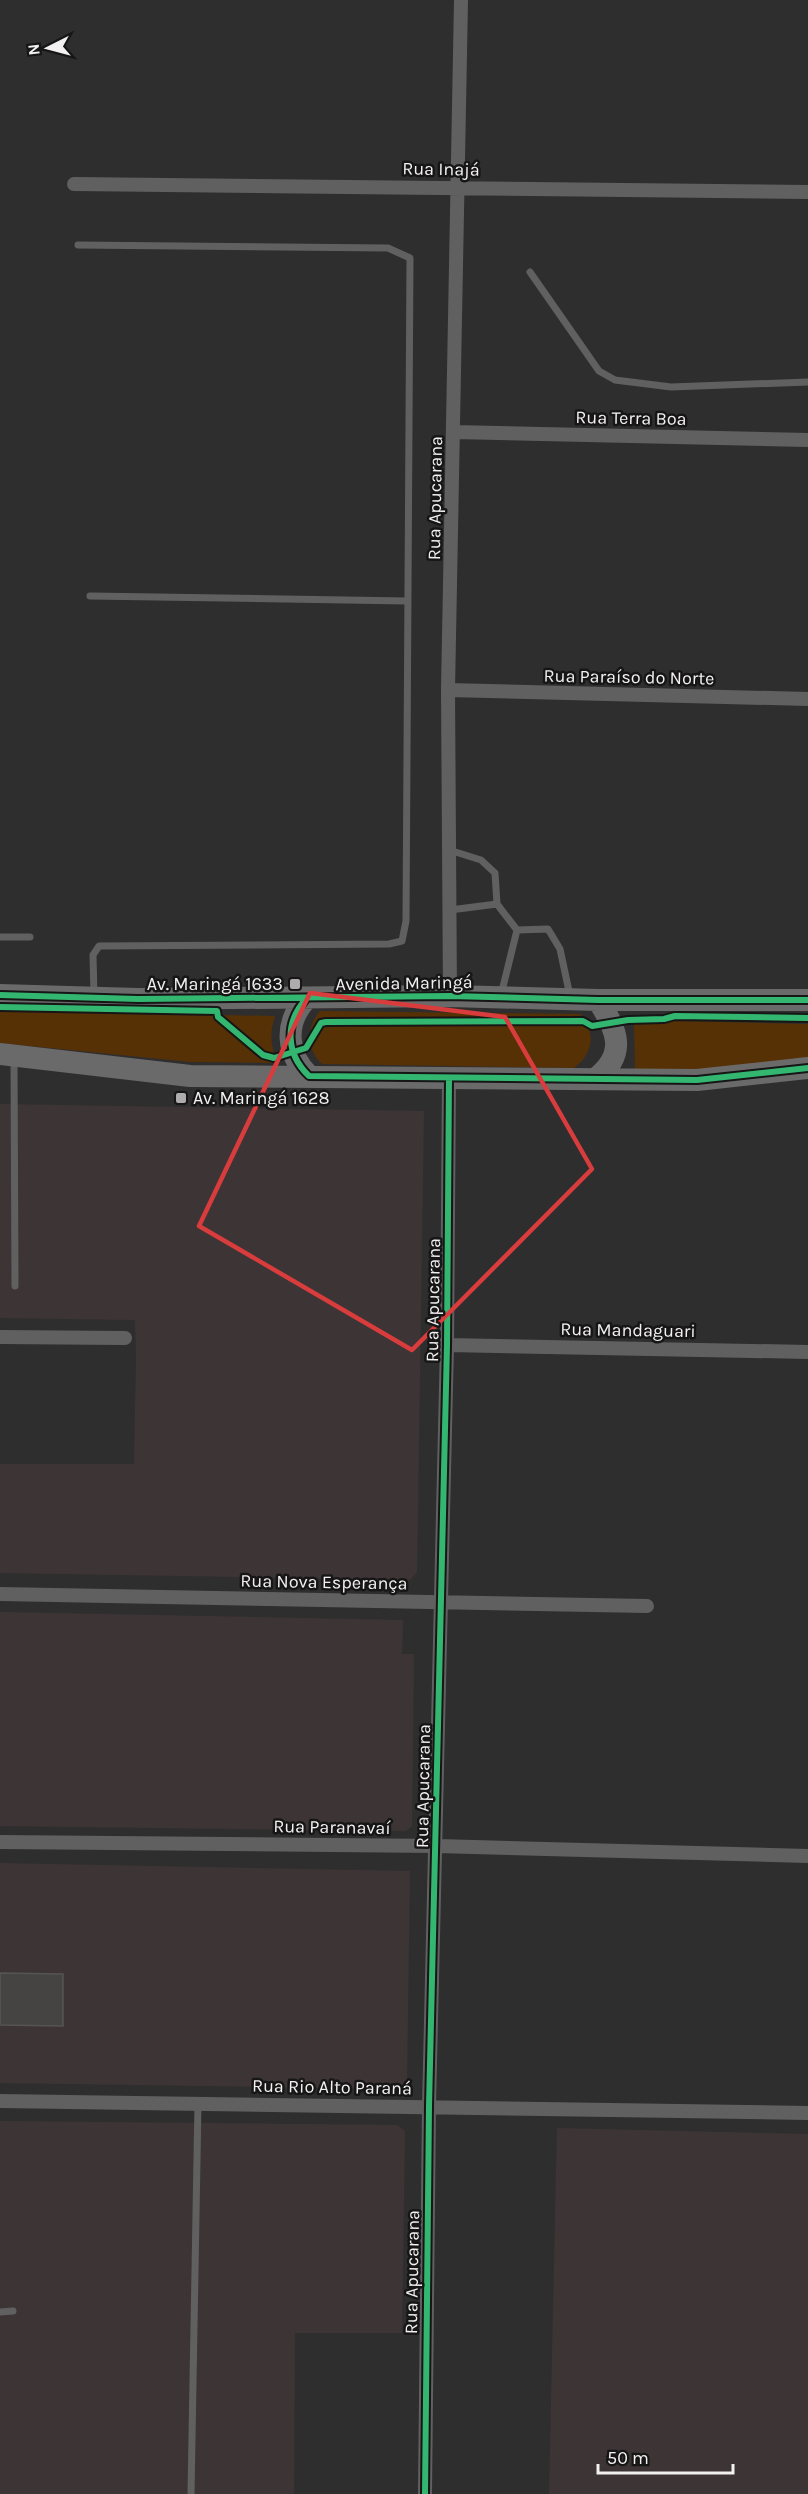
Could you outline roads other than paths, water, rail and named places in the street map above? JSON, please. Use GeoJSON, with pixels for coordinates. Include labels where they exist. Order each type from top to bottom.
{"type":"FeatureCollection","features":[{"type":"Feature","properties":{"kind":"main road","name":"Avenida Maringá"},"geometry":{"type":"LineString","coordinates":[[0,995],[94,998],[306,999],[450,996],[571,1000],[808,999]]}},
{"type":"Feature","properties":{"kind":"main road"},"geometry":{"type":"LineString","coordinates":[[306,999],[295,1015],[290,1034],[297,1062],[309,1076]]}},
{"type":"Feature","properties":{"kind":"main road"},"geometry":{"type":"LineString","coordinates":[[595,1079],[607,1069],[615,1057],[616,1040],[612,1022],[598,1000]]}},
{"type":"Feature","properties":{"kind":"main road"},"geometry":{"type":"LineString","coordinates":[[7,1054],[190,1076],[697,1080],[808,1068]]}},
{"type":"Feature","properties":{"kind":"street","name":"Rua Apucarana"},"geometry":{"type":"LineString","coordinates":[[450,996],[448,690],[461,0]]}},
{"type":"Feature","properties":{"kind":"street","name":"Rua Inajá"},"geometry":{"type":"LineString","coordinates":[[74,184],[808,192]]}},
{"type":"Feature","properties":{"kind":"street","name":"Rua Terra Boa"},"geometry":{"type":"LineString","coordinates":[[454,432],[808,440]]}},
{"type":"Feature","properties":{"kind":"street","name":"Rua Paraíso do Norte"},"geometry":{"type":"LineString","coordinates":[[448,690],[808,699]]}},
{"type":"Feature","properties":{"kind":"street","name":"Rua Apucarana"},"geometry":{"type":"LineString","coordinates":[[425,2494],[429,2106],[442,1602],[449,1078]]}},
{"type":"Feature","properties":{"kind":"street"},"geometry":{"type":"LineString","coordinates":[[0,1337],[126,1338]]}},
{"type":"Feature","properties":{"kind":"street","name":"Rua Mandaguari"},"geometry":{"type":"LineString","coordinates":[[447,1344],[808,1352]]}},
{"type":"Feature","properties":{"kind":"street","name":"Rua Nova Esperança"},"geometry":{"type":"LineString","coordinates":[[0,1594],[647,1606]]}},
{"type":"Feature","properties":{"kind":"street","name":"Rua Paranavaí"},"geometry":{"type":"LineString","coordinates":[[0,1842],[437,1846],[808,1856]]}},
{"type":"Feature","properties":{"kind":"street","name":"Rua Rio Alto Paraná"},"geometry":{"type":"LineString","coordinates":[[0,2101],[808,2113]]}},
{"type":"Feature","properties":{"kind":"lane"},"geometry":{"type":"LineString","coordinates":[[78,245],[388,248],[410,258],[406,921],[402,941],[389,945],[99,946],[93,955],[94,998]]}},
{"type":"Feature","properties":{"kind":"lane"},"geometry":{"type":"LineString","coordinates":[[530,272],[599,371],[615,380],[671,387],[808,382]]}},
{"type":"Feature","properties":{"kind":"lane"},"geometry":{"type":"LineString","coordinates":[[90,596],[407,601]]}},
{"type":"Feature","properties":{"kind":"lane"},"geometry":{"type":"LineString","coordinates":[[449,850],[481,860],[495,873],[497,904],[517,930]]}},
{"type":"Feature","properties":{"kind":"lane"},"geometry":{"type":"LineString","coordinates":[[450,910],[497,904]]}},
{"type":"Feature","properties":{"kind":"lane"},"geometry":{"type":"LineString","coordinates":[[517,930],[548,929],[560,949],[571,1000]]}},
{"type":"Feature","properties":{"kind":"lane"},"geometry":{"type":"LineString","coordinates":[[501,998],[517,930]]}},
{"type":"Feature","properties":{"kind":"lane"},"geometry":{"type":"LineString","coordinates":[[0,937],[30,937]]}},
{"type":"Feature","properties":{"kind":"lane"},"geometry":{"type":"LineString","coordinates":[[7,1054],[15,1286]]}},
{"type":"Feature","properties":{"kind":"lane"},"geometry":{"type":"LineString","coordinates":[[191,2494],[198,2103]]}},
{"type":"Feature","properties":{"kind":"lane"},"geometry":{"type":"LineString","coordinates":[[0,2312],[13,2312]]}},
{"type":"Feature","properties":{"kind":"place","name":"Av. Maringá 1633"},"geometry":{"type":"Point","coordinates":[295,984]}},
{"type":"Feature","properties":{"kind":"place","name":"Av. Maringá 1628"},"geometry":{"type":"Point","coordinates":[181,1098]}}]}
